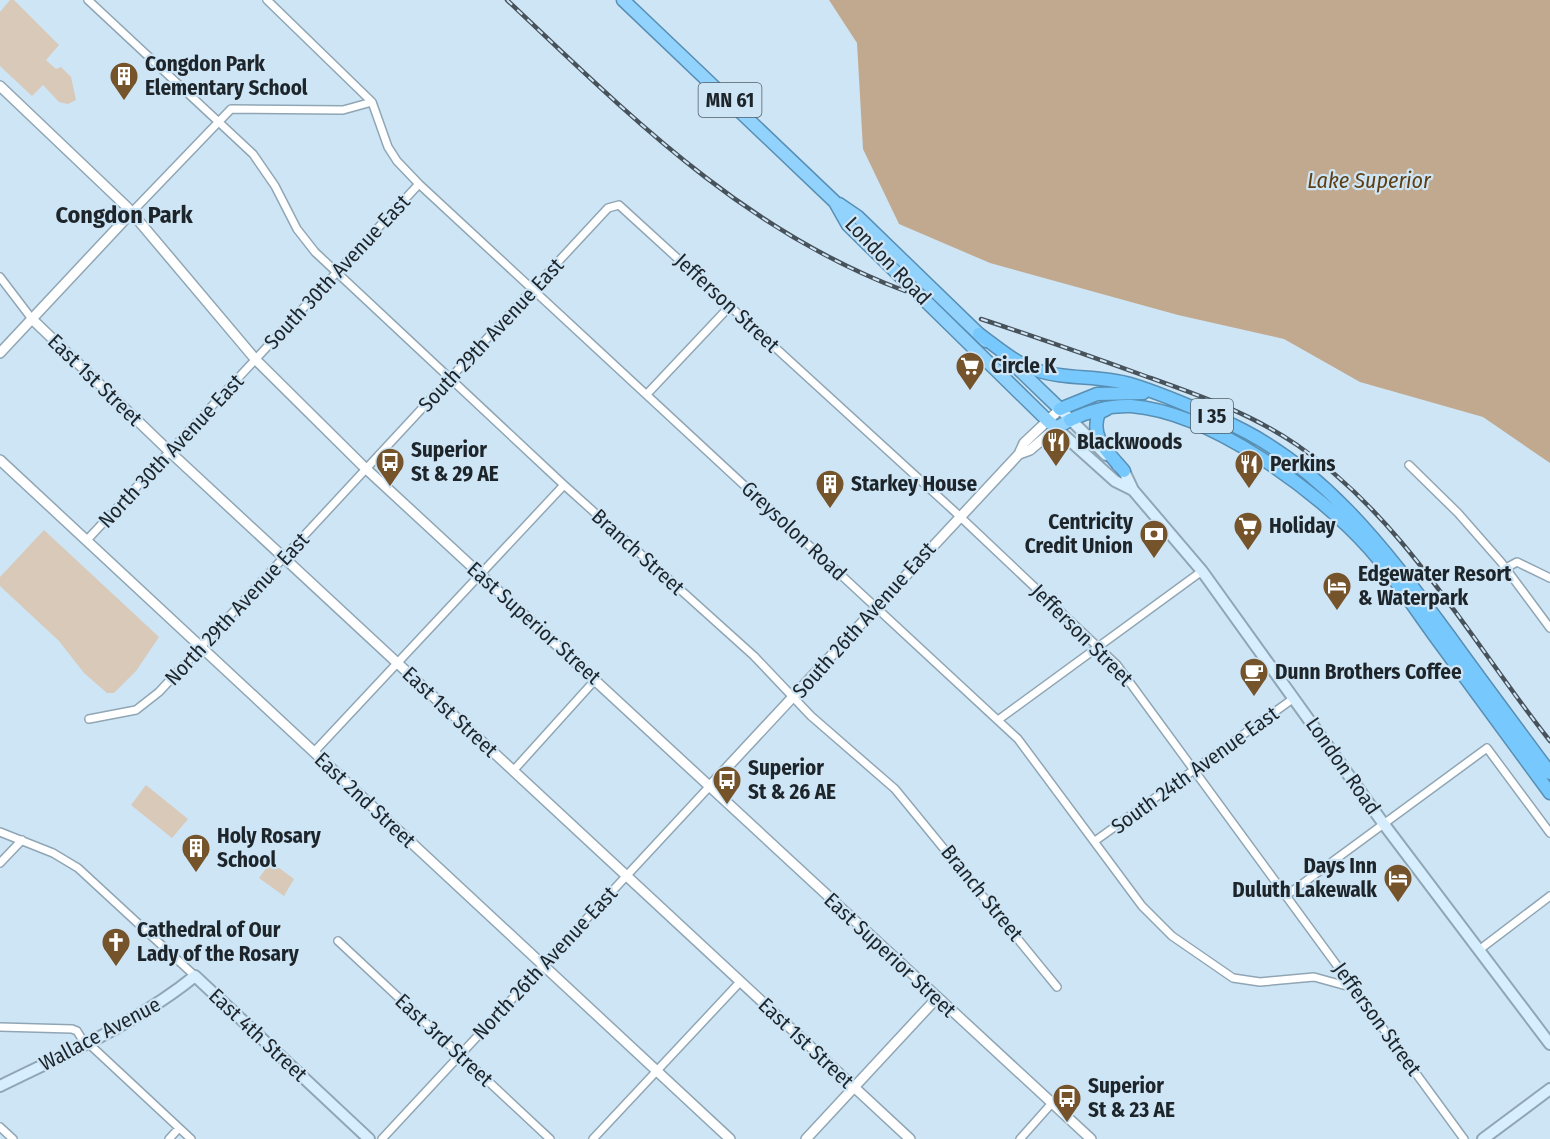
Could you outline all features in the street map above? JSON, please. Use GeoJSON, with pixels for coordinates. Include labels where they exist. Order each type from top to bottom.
{"type":"FeatureCollection","features":[{"type":"Feature","properties":{"kind":"highway","name":"London Road"},"geometry":{"type":"LineString","coordinates":[[623,0],[836,201],[848,225],[1051,424]]}},
{"type":"Feature","properties":{"kind":"highway","name":"MN 61"},"geometry":{"type":"LineString","coordinates":[[836,201],[858,217],[979,334]]}},
{"type":"Feature","properties":{"kind":"highway","name":"London Road"},"geometry":{"type":"LineString","coordinates":[[979,334],[1060,409]]}},
{"type":"Feature","properties":{"kind":"highway"},"geometry":{"type":"LineString","coordinates":[[979,334],[1016,361],[1037,371],[1103,378],[1130,384],[1162,397]]}},
{"type":"Feature","properties":{"kind":"highway","name":"I 35"},"geometry":{"type":"LineString","coordinates":[[1060,409],[1097,394],[1120,392],[1162,397],[1221,419],[1259,440],[1312,476],[1358,519],[1396,563],[1550,773]]}},
{"type":"Feature","properties":{"kind":"highway"},"geometry":{"type":"LineString","coordinates":[[1114,406],[1099,413],[1095,423],[1097,438],[1124,471]]}},
{"type":"Feature","properties":{"kind":"highway","name":"I 35"},"geometry":{"type":"LineString","coordinates":[[1070,420],[1088,412],[1114,406],[1151,409],[1187,420],[1245,447],[1309,493],[1349,528],[1385,569],[1550,792]]}},
{"type":"Feature","properties":{"kind":"highway"},"geometry":{"type":"LineString","coordinates":[[1051,424],[1070,420]]}},
{"type":"Feature","properties":{"kind":"main road","name":"London Road"},"geometry":{"type":"LineString","coordinates":[[1060,409],[1124,471],[1133,490],[1202,571],[1383,823],[1550,1044]]}},
{"type":"Feature","properties":{"kind":"main road","name":"London Road"},"geometry":{"type":"LineString","coordinates":[[1051,424],[1115,481],[1133,490]]}},
{"type":"Feature","properties":{"kind":"main road","name":"Wallace Avenue"},"geometry":{"type":"LineString","coordinates":[[0,1086],[165,1000],[195,976]]}},
{"type":"Feature","properties":{"kind":"main road","name":"East 4th Street"},"geometry":{"type":"LineString","coordinates":[[195,976],[369,1139]]}},
{"type":"Feature","properties":{"kind":"main road"},"geometry":{"type":"LineString","coordinates":[[1483,1139],[1550,1089]]}},
{"type":"Feature","properties":{"kind":"street","name":"Branch Street"},"geometry":{"type":"LineString","coordinates":[[88,0],[259,161],[303,239],[336,273],[564,485],[754,656],[793,699],[902,796],[1057,987]]}},
{"type":"Feature","properties":{"kind":"street","name":"Greysolon Road"},"geometry":{"type":"LineString","coordinates":[[267,0],[372,102],[388,147],[419,184],[998,720],[1033,756],[1142,906],[1160,925],[1227,975],[1251,982],[1314,977],[1354,988]]}},
{"type":"Feature","properties":{"kind":"street","name":"East Superior Street"},"geometry":{"type":"LineString","coordinates":[[0,86],[132,212],[255,360],[366,469],[596,679],[936,999],[1091,1139]]}},
{"type":"Feature","properties":{"kind":"street"},"geometry":{"type":"LineString","coordinates":[[0,353],[218,121],[236,108],[343,110],[372,102]]}},
{"type":"Feature","properties":{"kind":"street","name":"South 30th Avenue East"},"geometry":{"type":"LineString","coordinates":[[255,360],[419,184]]}},
{"type":"Feature","properties":{"kind":"street","name":"South 29th Avenue East"},"geometry":{"type":"LineString","coordinates":[[366,469],[608,208],[617,205]]}},
{"type":"Feature","properties":{"kind":"street","name":"Jefferson Street"},"geometry":{"type":"LineString","coordinates":[[617,205],[625,208],[1117,665],[1464,1139]]}},
{"type":"Feature","properties":{"kind":"street","name":"East 1st Street"},"geometry":{"type":"LineString","coordinates":[[0,276],[32,319],[170,452],[910,1139]]}},
{"type":"Feature","properties":{"kind":"street"},"geometry":{"type":"LineString","coordinates":[[647,394],[730,306]]}},
{"type":"Feature","properties":{"kind":"street","name":"North 30th Avenue East"},"geometry":{"type":"LineString","coordinates":[[87,540],[255,360]]}},
{"type":"Feature","properties":{"kind":"street","name":"South 26th Avenue East"},"geometry":{"type":"LineString","coordinates":[[709,787],[1019,454],[1024,443],[1051,424],[1060,409]]}},
{"type":"Feature","properties":{"kind":"street","name":"East 2nd Street"},"geometry":{"type":"LineString","coordinates":[[0,460],[730,1139]]}},
{"type":"Feature","properties":{"kind":"street"},"geometry":{"type":"LineString","coordinates":[[1409,465],[1458,513],[1506,568],[1550,628]]}},
{"type":"Feature","properties":{"kind":"street","name":"North 29th Avenue East"},"geometry":{"type":"LineString","coordinates":[[89,719],[140,708],[159,692],[366,469]]}},
{"type":"Feature","properties":{"kind":"street"},"geometry":{"type":"LineString","coordinates":[[314,752],[564,485]]}},
{"type":"Feature","properties":{"kind":"street"},"geometry":{"type":"LineString","coordinates":[[1506,568],[1517,562],[1550,578]]}},
{"type":"Feature","properties":{"kind":"street"},"geometry":{"type":"LineString","coordinates":[[998,720],[1202,571]]}},
{"type":"Feature","properties":{"kind":"street"},"geometry":{"type":"LineString","coordinates":[[513,771],[596,679]]}},
{"type":"Feature","properties":{"kind":"street","name":"South 24th Avenue East"},"geometry":{"type":"LineString","coordinates":[[1095,842],[1294,698]]}},
{"type":"Feature","properties":{"kind":"street"},"geometry":{"type":"LineString","coordinates":[[1287,895],[1487,748],[1550,833]]}},
{"type":"Feature","properties":{"kind":"street","name":"North 26th Avenue East"},"geometry":{"type":"LineString","coordinates":[[382,1139],[709,787]]}},
{"type":"Feature","properties":{"kind":"street","name":"East 4th Street"},"geometry":{"type":"LineString","coordinates":[[0,832],[59,856],[78,868],[195,976]]}},
{"type":"Feature","properties":{"kind":"street"},"geometry":{"type":"LineString","coordinates":[[0,863],[22,840]]}},
{"type":"Feature","properties":{"kind":"street"},"geometry":{"type":"LineString","coordinates":[[1479,950],[1550,896]]}},
{"type":"Feature","properties":{"kind":"street","name":"East 3rd Street"},"geometry":{"type":"LineString","coordinates":[[338,941],[550,1139]]}},
{"type":"Feature","properties":{"kind":"street"},"geometry":{"type":"LineString","coordinates":[[593,1139],[740,982]]}},
{"type":"Feature","properties":{"kind":"street"},"geometry":{"type":"LineString","coordinates":[[806,1139],[936,999]]}},
{"type":"Feature","properties":{"kind":"street"},"geometry":{"type":"LineString","coordinates":[[0,1027],[77,1031],[86,1043],[191,1139]]}},
{"type":"Feature","properties":{"kind":"street"},"geometry":{"type":"LineString","coordinates":[[1020,1139],[1052,1104]]}},
{"type":"Feature","properties":{"kind":"street"},"geometry":{"type":"LineString","coordinates":[[0,1127],[13,1139]]}},
{"type":"Feature","properties":{"kind":"street"},"geometry":{"type":"LineString","coordinates":[[169,1139],[179,1128]]}},
{"type":"Feature","properties":{"kind":"shaded area"},"geometry":{"type":"Polygon","coordinates":[[[10,0],[14,0],[59,45],[46,60],[56,69],[61,67],[71,77],[76,100],[68,104],[59,102],[43,85],[32,96],[0,66],[0,12],[10,0]]]}},
{"type":"Feature","properties":{"kind":"shaded area"},"geometry":{"type":"Polygon","coordinates":[[[44,530],[159,637],[136,671],[114,693],[107,693],[84,673],[59,641],[0,586],[0,577],[44,530]]]}},
{"type":"Feature","properties":{"kind":"shaded area"},"geometry":{"type":"Polygon","coordinates":[[[146,785],[188,819],[172,838],[131,805],[146,785]]]}},
{"type":"Feature","properties":{"kind":"shaded area"},"geometry":{"type":"Polygon","coordinates":[[[271,862],[294,879],[284,896],[259,878],[271,862]]]}},
{"type":"Feature","properties":{"kind":"water","name":"Lake Superior"},"geometry":{"type":"Polygon","coordinates":[[[829,0],[1550,0],[1550,463],[1483,417],[1360,382],[1284,339],[1178,315],[990,263],[899,224],[863,149],[857,43],[829,0]]]}},
{"type":"Feature","properties":{"kind":"railway"},"geometry":{"type":"LineString","coordinates":[[507,0],[645,127],[741,203],[792,237],[847,266],[905,291]]}},
{"type":"Feature","properties":{"kind":"railway"},"geometry":{"type":"LineString","coordinates":[[981,319],[1204,398],[1261,423],[1297,445],[1371,508],[1403,544],[1550,741]]}},
{"type":"Feature","properties":{"kind":"place","name":"Congdon Park Elementary School"},"geometry":{"type":"Point","coordinates":[124,102]}},
{"type":"Feature","properties":{"kind":"place","name":"Circle K"},"geometry":{"type":"Point","coordinates":[970,392]}},
{"type":"Feature","properties":{"kind":"place","name":"Blackwoods"},"geometry":{"type":"Point","coordinates":[1056,468]}},
{"type":"Feature","properties":{"kind":"place","name":"Superior St & 29 AE"},"geometry":{"type":"Point","coordinates":[390,488]}},
{"type":"Feature","properties":{"kind":"place","name":"Perkins"},"geometry":{"type":"Point","coordinates":[1249,490]}},
{"type":"Feature","properties":{"kind":"place","name":"Starkey House"},"geometry":{"type":"Point","coordinates":[830,510]}},
{"type":"Feature","properties":{"kind":"place","name":"Holiday"},"geometry":{"type":"Point","coordinates":[1248,552]}},
{"type":"Feature","properties":{"kind":"place","name":"Centricity Credit Union"},"geometry":{"type":"Point","coordinates":[1154,560]}},
{"type":"Feature","properties":{"kind":"place","name":"Edgewater Resort & Waterpark"},"geometry":{"type":"Point","coordinates":[1337,612]}},
{"type":"Feature","properties":{"kind":"place","name":"Dunn Brothers Coffee"},"geometry":{"type":"Point","coordinates":[1254,698]}},
{"type":"Feature","properties":{"kind":"place","name":"Superior St & 26 AE"},"geometry":{"type":"Point","coordinates":[727,806]}},
{"type":"Feature","properties":{"kind":"place","name":"Holy Rosary School"},"geometry":{"type":"Point","coordinates":[196,874]}},
{"type":"Feature","properties":{"kind":"place","name":"Days Inn Duluth Lakewalk"},"geometry":{"type":"Point","coordinates":[1398,904]}},
{"type":"Feature","properties":{"kind":"place","name":"Cathedral of Our Lady of the Rosary"},"geometry":{"type":"Point","coordinates":[116,968]}},
{"type":"Feature","properties":{"kind":"place","name":"Superior St & 23 AE"},"geometry":{"type":"Point","coordinates":[1067,1124]}},
{"type":"Feature","properties":{"kind":"district","name":"Congdon Park"},"geometry":{"type":"Point","coordinates":[124,215]}}]}
